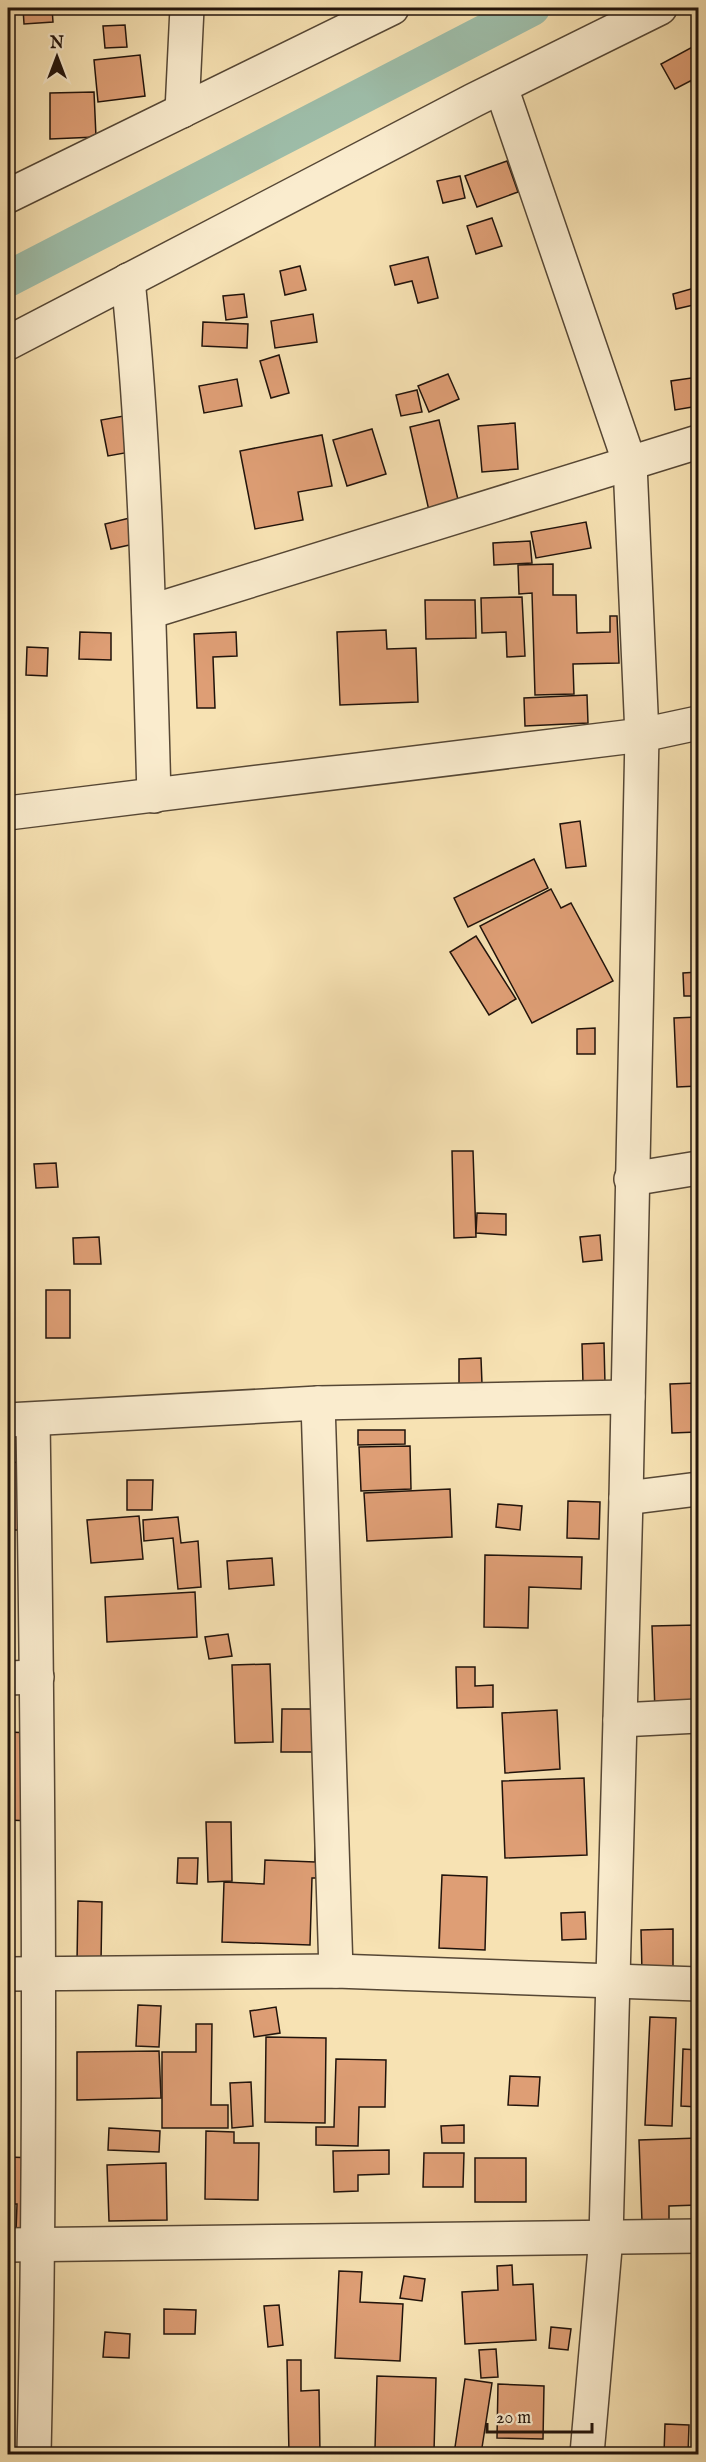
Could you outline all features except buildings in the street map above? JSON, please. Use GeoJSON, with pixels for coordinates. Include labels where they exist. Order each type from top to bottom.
{"type":"FeatureCollection","features":[{"type":"Feature","properties":{"kind":"street"},"geometry":{"type":"LineString","coordinates":[[182,111],[187,8]]}},
{"type":"Feature","properties":{"kind":"street"},"geometry":{"type":"LineString","coordinates":[[8,196],[393,8]]}},
{"type":"Feature","properties":{"kind":"street"},"geometry":{"type":"LineString","coordinates":[[8,343],[501,87],[660,8]]}},
{"type":"Feature","properties":{"kind":"street"},"geometry":{"type":"LineString","coordinates":[[501,87],[630,464],[642,735],[626,1498],[606,2237],[587,2454]]}},
{"type":"Feature","properties":{"kind":"street"},"geometry":{"type":"LineString","coordinates":[[128,280],[134,340],[149,612],[154,796]]}},
{"type":"Feature","properties":{"kind":"street"},"geometry":{"type":"LineString","coordinates":[[149,612],[699,442]]}},
{"type":"Feature","properties":{"kind":"street"},"geometry":{"type":"LineString","coordinates":[[8,813],[642,735],[699,723]]}},
{"type":"Feature","properties":{"kind":"street"},"geometry":{"type":"LineString","coordinates":[[631,1179],[699,1168]]}},
{"type":"Feature","properties":{"kind":"street"},"geometry":{"type":"LineString","coordinates":[[34,2454],[23,2244],[40,1974],[22,1678],[20,1420],[318,1403],[628,1396]]}},
{"type":"Feature","properties":{"kind":"street"},"geometry":{"type":"LineString","coordinates":[[318,1403],[336,1971]]}},
{"type":"Feature","properties":{"kind":"street"},"geometry":{"type":"LineString","coordinates":[[626,1498],[699,1489]]}},
{"type":"Feature","properties":{"kind":"street"},"geometry":{"type":"LineString","coordinates":[[620,1720],[699,1716]]}},
{"type":"Feature","properties":{"kind":"street"},"geometry":{"type":"LineString","coordinates":[[8,1974],[336,1971],[699,1984]]}},
{"type":"Feature","properties":{"kind":"street"},"geometry":{"type":"LineString","coordinates":[[23,2244],[699,2236]]}},
{"type":"Feature","properties":{"kind":"waterway"},"geometry":{"type":"LineString","coordinates":[[8,279],[532,8]]}}]}
